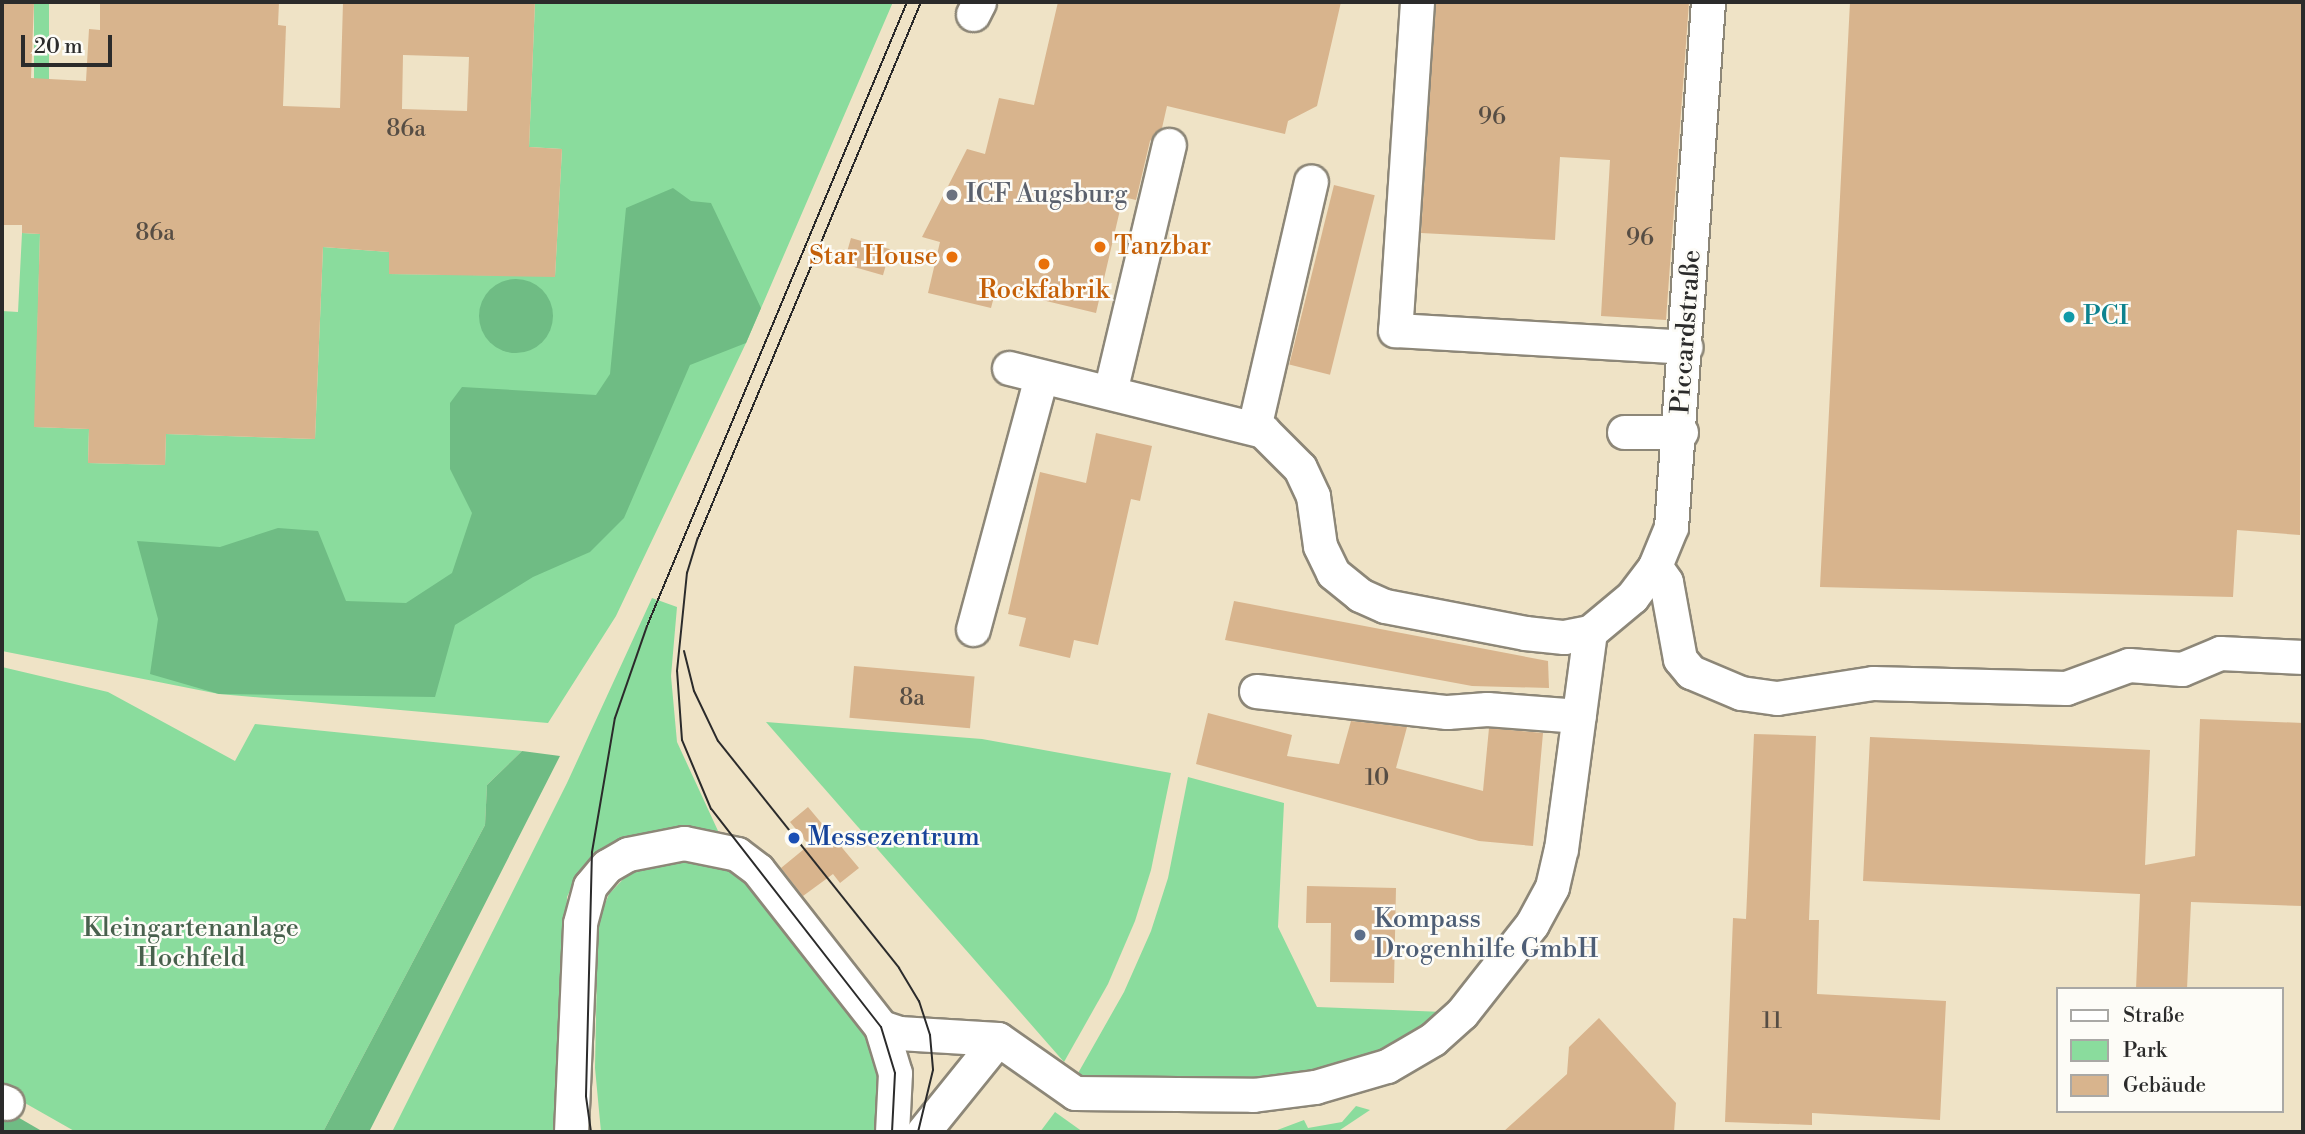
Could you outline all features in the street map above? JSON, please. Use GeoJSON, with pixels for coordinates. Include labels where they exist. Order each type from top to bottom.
{"type":"FeatureCollection","features":[{"type":"Feature","properties":{"kind":"lane"},"geometry":{"type":"LineString","coordinates":[[1416,2],[1395,330],[1686,347]]}},
{"type":"Feature","properties":{"kind":"lane","name":"Piccardstraße"},"geometry":{"type":"LineString","coordinates":[[1590,632],[1632,597],[1655,566],[1671,527],[1681,432],[1708,2]]}},
{"type":"Feature","properties":{"kind":"lane"},"geometry":{"type":"LineString","coordinates":[[1116,394],[1169,145]]}},
{"type":"Feature","properties":{"kind":"lane"},"geometry":{"type":"LineString","coordinates":[[1254,428],[1311,181]]}},
{"type":"Feature","properties":{"kind":"lane"},"geometry":{"type":"LineString","coordinates":[[881,1027],[900,1032],[998,1039],[1075,1093],[1253,1095],[1354,1078],[1407,1055],[1461,1013],[1532,924],[1552,887],[1590,632],[1564,636],[1525,633],[1385,606],[1352,591],[1334,573],[1320,546],[1313,496],[1300,468],[1270,438],[1254,428],[1009,368]]}},
{"type":"Feature","properties":{"kind":"lane"},"geometry":{"type":"LineString","coordinates":[[973,629],[1041,377]]}},
{"type":"Feature","properties":{"kind":"lane"},"geometry":{"type":"LineString","coordinates":[[1624,432],[1681,432]]}},
{"type":"Feature","properties":{"kind":"lane"},"geometry":{"type":"LineString","coordinates":[[1655,566],[1666,582],[1680,659],[1691,672],[1741,693],[1777,698],[1873,683],[2066,688],[2129,665],[2182,669],[2220,653],[2303,657]]}},
{"type":"Feature","properties":{"kind":"lane"},"geometry":{"type":"LineString","coordinates":[[1256,691],[1447,712],[1487,709],[1579,716]]}},
{"type":"Feature","properties":{"kind":"lane"},"geometry":{"type":"LineString","coordinates":[[571,1132],[580,923],[590,887],[607,866],[628,854],[684,843],[737,854],[758,870],[881,1027],[897,1089],[892,1132]]}},
{"type":"Feature","properties":{"kind":"lane"},"geometry":{"type":"LineString","coordinates":[[923,1132],[998,1039]]}},
{"type":"Feature","properties":{"kind":"lane"},"geometry":{"type":"LineString","coordinates":[[574,1071],[591,1132]]}},
{"type":"Feature","properties":{"kind":"green space"},"geometry":{"type":"Polygon","coordinates":[[[34,2],[49,2],[49,98],[34,98],[34,2]]]}},
{"type":"Feature","properties":{"kind":"green space"},"geometry":{"type":"Polygon","coordinates":[[[535,2],[893,2],[746,343],[616,616],[548,723],[219,694],[2,651],[2,311],[18,312],[22,233],[40,234],[35,427],[89,429],[88,463],[165,465],[166,434],[315,439],[323,247],[389,252],[389,274],[555,276],[562,149],[529,147],[535,2]]]}},
{"type":"Feature","properties":{"kind":"green space"},"geometry":{"type":"Polygon","coordinates":[[[673,188],[691,201],[711,203],[761,308],[746,343],[690,365],[624,518],[590,552],[533,577],[455,625],[435,697],[219,694],[150,674],[158,619],[137,541],[220,547],[278,528],[318,531],[346,601],[406,603],[452,573],[472,513],[450,469],[450,403],[462,387],[596,395],[610,374],[626,208],[673,188]]]}},
{"type":"Feature","properties":{"kind":"green space"},"geometry":{"type":"Polygon","coordinates":[[[516,279],[530,282],[542,290],[550,302],[553,316],[550,330],[542,342],[530,350],[516,353],[502,350],[490,342],[482,330],[479,316],[482,302],[490,290],[502,282],[516,279]]]}},
{"type":"Feature","properties":{"kind":"green space"},"geometry":{"type":"Polygon","coordinates":[[[652,598],[677,607],[671,676],[677,742],[719,833],[637,835],[578,874],[567,897],[561,1132],[392,1132],[567,783],[652,598]]]}},
{"type":"Feature","properties":{"kind":"green space","name":"Kleingartenanlage Hochfeld"},"geometry":{"type":"Polygon","coordinates":[[[2,667],[108,692],[235,761],[255,724],[522,751],[487,785],[485,825],[323,1132],[76,1132],[2,1090],[2,667]]]}},
{"type":"Feature","properties":{"kind":"green space"},"geometry":{"type":"Polygon","coordinates":[[[766,722],[982,739],[1171,773],[1151,870],[1135,921],[1108,984],[1064,1062],[766,722]]]}},
{"type":"Feature","properties":{"kind":"green space"},"geometry":{"type":"Polygon","coordinates":[[[522,751],[560,756],[369,1132],[323,1132],[485,825],[487,785],[522,751]]]}},
{"type":"Feature","properties":{"kind":"green space"},"geometry":{"type":"Polygon","coordinates":[[[1188,777],[1284,803],[1278,927],[1317,1007],[1444,1012],[1421,1033],[1351,1064],[1311,1073],[1253,1079],[1077,1075],[1124,992],[1151,931],[1168,878],[1188,777]]]}},
{"type":"Feature","properties":{"kind":"green space"},"geometry":{"type":"Polygon","coordinates":[[[669,861],[708,862],[740,872],[867,1032],[881,1070],[875,1132],[601,1132],[595,1068],[598,921],[609,894],[631,871],[669,861]]]}},
{"type":"Feature","properties":{"kind":"green space"},"geometry":{"type":"Polygon","coordinates":[[[1356,1106],[1370,1110],[1337,1132],[1272,1132],[1304,1120],[1308,1128],[1342,1122],[1356,1106]]]}},
{"type":"Feature","properties":{"kind":"green space"},"geometry":{"type":"Polygon","coordinates":[[[2,1108],[40,1130],[43,1132],[2,1132],[2,1108]]]}},
{"type":"Feature","properties":{"kind":"green space"},"geometry":{"type":"Polygon","coordinates":[[[1055,1112],[1083,1132],[1040,1132],[1055,1112]]]}},
{"type":"Feature","properties":{"kind":"building"},"geometry":{"type":"Polygon","coordinates":[[[2,2],[34,2],[31,78],[86,81],[89,29],[100,30],[100,2],[279,2],[278,25],[286,26],[283,106],[340,108],[343,2],[535,2],[529,147],[562,149],[555,277],[389,274],[389,252],[323,247],[315,439],[166,434],[165,465],[88,463],[89,429],[34,427],[40,234],[22,233],[22,225],[2,225],[2,2]],[[403,55],[402,109],[467,111],[469,57],[403,55]]]}},
{"type":"Feature","properties":{"kind":"building"},"geometry":{"type":"Polygon","coordinates":[[[1058,2],[1341,2],[1317,106],[1288,121],[1285,134],[1167,106],[1162,128],[1150,141],[1136,200],[1123,197],[1096,313],[996,289],[991,308],[928,293],[940,242],[922,237],[967,149],[985,154],[999,98],[1034,105],[1058,2]]]}},
{"type":"Feature","properties":{"kind":"building"},"geometry":{"type":"Polygon","coordinates":[[[1436,2],[1689,2],[1666,320],[1601,316],[1610,160],[1560,157],[1555,240],[1421,233],[1436,2]]]}},
{"type":"Feature","properties":{"kind":"building","name":"PCI"},"geometry":{"type":"Polygon","coordinates":[[[1850,2],[2303,4],[2300,535],[2237,530],[2233,597],[1820,587],[1850,2]]]}},
{"type":"Feature","properties":{"kind":"building"},"geometry":{"type":"Polygon","coordinates":[[[1334,185],[1375,195],[1330,375],[1289,365],[1334,185]]]}},
{"type":"Feature","properties":{"kind":"building"},"geometry":{"type":"Polygon","coordinates":[[[851,238],[890,249],[883,275],[844,264],[851,238]]]}},
{"type":"Feature","properties":{"kind":"building"},"geometry":{"type":"Polygon","coordinates":[[[1096,433],[1152,446],[1140,501],[1131,499],[1098,645],[1074,640],[1070,658],[1019,646],[1026,618],[1008,614],[1040,472],[1086,483],[1096,433]]]}},
{"type":"Feature","properties":{"kind":"building"},"geometry":{"type":"Polygon","coordinates":[[[1234,601],[1548,661],[1549,688],[1472,686],[1225,640],[1234,601]]]}},
{"type":"Feature","properties":{"kind":"building"},"geometry":{"type":"Polygon","coordinates":[[[854,666],[975,677],[970,728],[849,718],[854,666]]]}},
{"type":"Feature","properties":{"kind":"building"},"geometry":{"type":"Polygon","coordinates":[[[1208,713],[1292,735],[1287,756],[1339,764],[1351,721],[1407,727],[1396,768],[1483,791],[1489,728],[1543,733],[1533,846],[1479,841],[1196,764],[1208,713]]]}},
{"type":"Feature","properties":{"kind":"building"},"geometry":{"type":"Polygon","coordinates":[[[2200,719],[2303,723],[2303,906],[2191,902],[2187,987],[2136,987],[2140,894],[1863,881],[1870,737],[2150,750],[2145,865],[2195,856],[2200,719]]]}},
{"type":"Feature","properties":{"kind":"building"},"geometry":{"type":"Polygon","coordinates":[[[1754,734],[1816,736],[1809,920],[1819,920],[1817,994],[1946,1001],[1940,1120],[1812,1113],[1812,1125],[1725,1122],[1733,918],[1746,919],[1754,734]]]}},
{"type":"Feature","properties":{"kind":"building"},"geometry":{"type":"Polygon","coordinates":[[[808,807],[859,868],[840,883],[833,874],[803,896],[781,868],[809,845],[790,822],[808,807]]]}},
{"type":"Feature","properties":{"kind":"building"},"geometry":{"type":"Polygon","coordinates":[[[1307,886],[1396,888],[1394,983],[1330,982],[1331,923],[1306,923],[1307,886]]]}},
{"type":"Feature","properties":{"kind":"building"},"geometry":{"type":"Polygon","coordinates":[[[1599,1018],[1676,1103],[1674,1132],[1503,1132],[1567,1074],[1569,1047],[1599,1018]]]}},
{"type":"Feature","properties":{"kind":"tram line"},"geometry":{"type":"LineString","coordinates":[[591,1132],[586,1096],[592,852],[615,718],[647,626],[907,2]]}},
{"type":"Feature","properties":{"kind":"tram line"},"geometry":{"type":"LineString","coordinates":[[892,1132],[895,1073],[881,1027],[711,809],[682,740],[677,671],[687,573],[698,538],[921,2]]}},
{"type":"Feature","properties":{"kind":"tram line"},"geometry":{"type":"LineString","coordinates":[[684,651],[694,691],[718,741],[899,968],[919,1001],[930,1035],[933,1070],[918,1132]]}},
{"type":"Feature","properties":{"kind":"place","name":"ICF Augsburg"},"geometry":{"type":"Point","coordinates":[952,195]}},
{"type":"Feature","properties":{"kind":"place","name":"Tanzbar"},"geometry":{"type":"Point","coordinates":[1100,247]}},
{"type":"Feature","properties":{"kind":"place","name":"Star House"},"geometry":{"type":"Point","coordinates":[952,257]}},
{"type":"Feature","properties":{"kind":"place","name":"Rockfabrik"},"geometry":{"type":"Point","coordinates":[1044,264]}},
{"type":"Feature","properties":{"kind":"place","name":"PCI"},"geometry":{"type":"Point","coordinates":[2069,317]}},
{"type":"Feature","properties":{"kind":"place","name":"Messezentrum"},"geometry":{"type":"Point","coordinates":[794,838]}},
{"type":"Feature","properties":{"kind":"place","name":"Kompass Drogenhilfe GmbH"},"geometry":{"type":"Point","coordinates":[1360,935]}}]}
